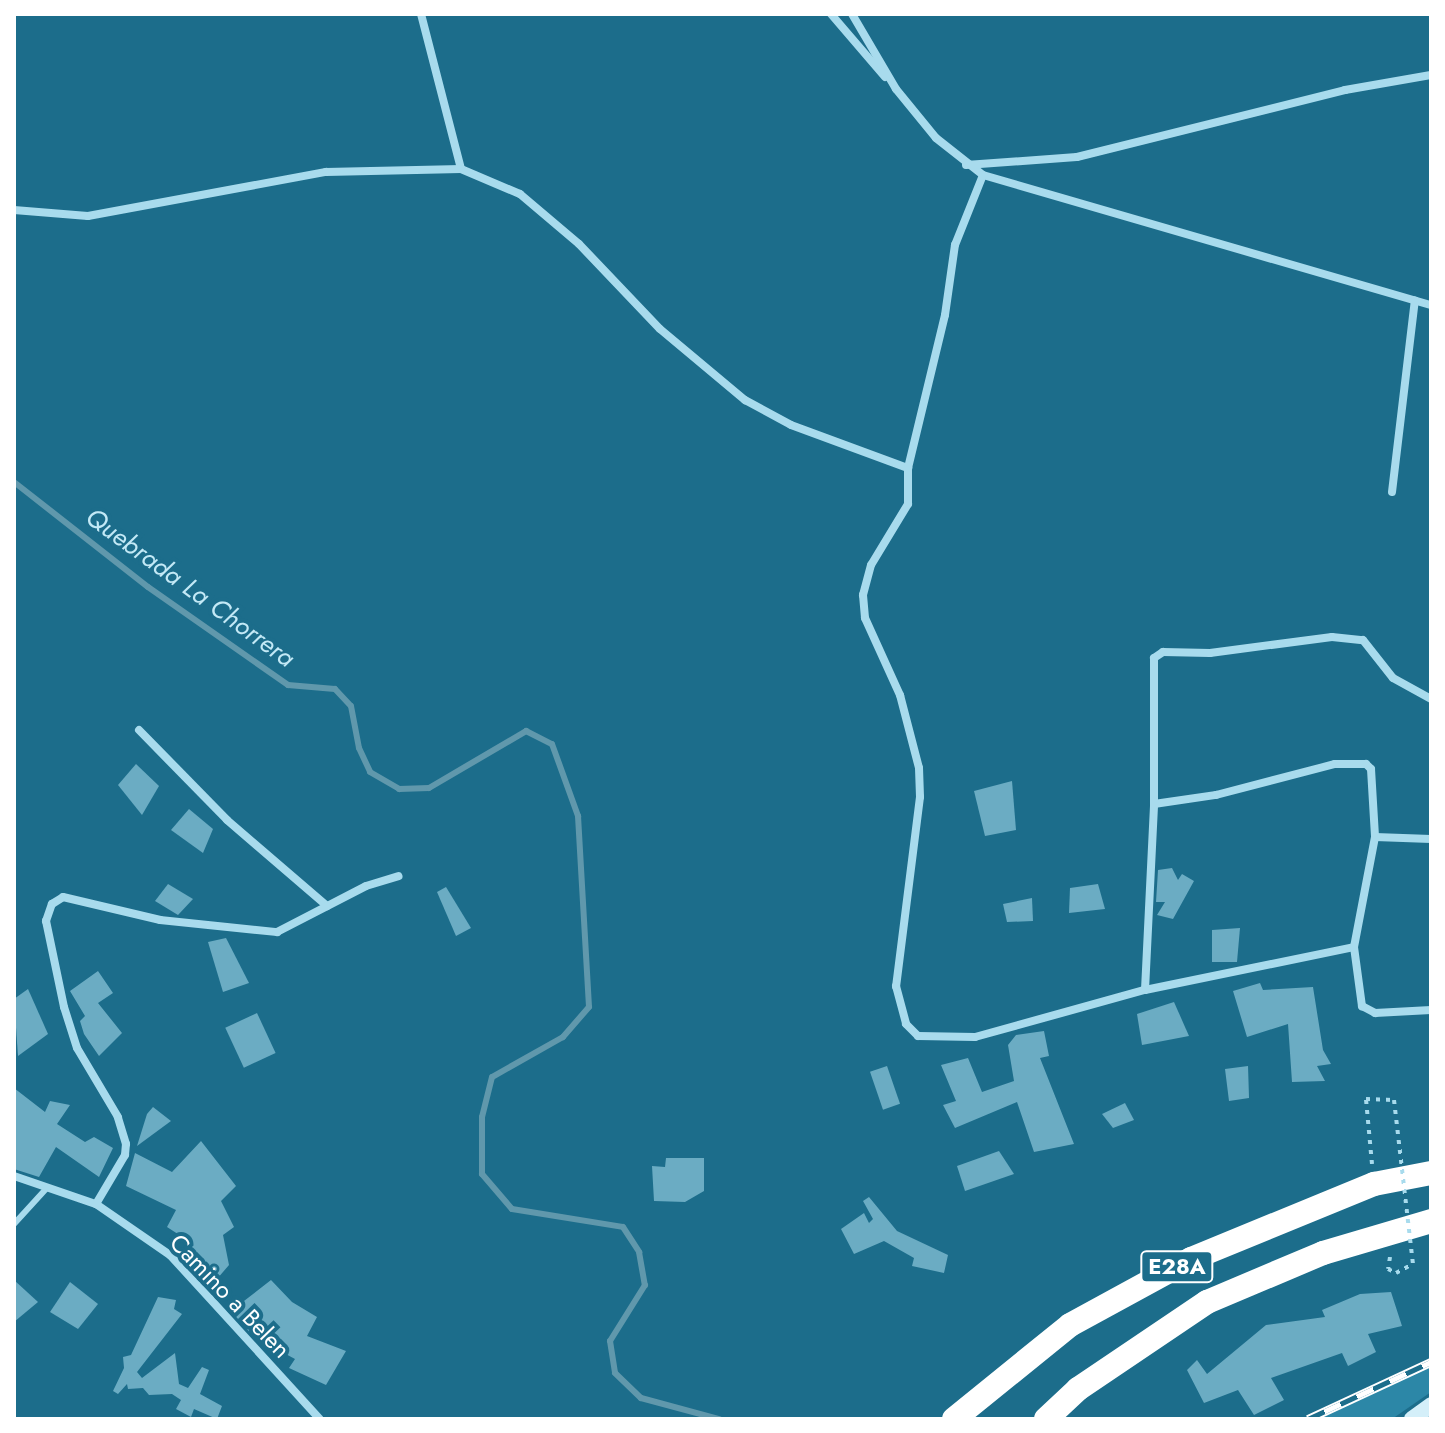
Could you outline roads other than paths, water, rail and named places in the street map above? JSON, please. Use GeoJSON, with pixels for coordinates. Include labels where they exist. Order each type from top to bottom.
{"type":"FeatureCollection","features":[{"type":"Feature","properties":{"kind":"highway","name":"E28A"},"geometry":{"type":"LineString","coordinates":[[954,1419],[1070,1325],[1191,1259],[1374,1184],[1431,1173]]}},
{"type":"Feature","properties":{"kind":"highway","name":"E28A"},"geometry":{"type":"LineString","coordinates":[[1046,1419],[1078,1389],[1207,1302],[1323,1253],[1431,1221]]}},
{"type":"Feature","properties":{"kind":"street"},"geometry":{"type":"LineString","coordinates":[[421,14],[461,169]]}},
{"type":"Feature","properties":{"kind":"street"},"geometry":{"type":"LineString","coordinates":[[831,14],[964,165],[983,175],[1431,305]]}},
{"type":"Feature","properties":{"kind":"street"},"geometry":{"type":"LineString","coordinates":[[852,14],[896,89]]}},
{"type":"Feature","properties":{"kind":"street"},"geometry":{"type":"LineString","coordinates":[[964,165],[1077,157],[1345,90],[1431,75]]}},
{"type":"Feature","properties":{"kind":"street"},"geometry":{"type":"LineString","coordinates":[[14,210],[88,216],[326,172],[461,169],[520,194],[579,244],[660,329],[745,400],[791,425],[908,468]]}},
{"type":"Feature","properties":{"kind":"street"},"geometry":{"type":"LineString","coordinates":[[983,175],[955,245],[945,315],[908,468],[908,504],[871,565],[863,595],[865,618],[900,695],[919,768],[897,1003],[918,1036],[938,1039],[975,1037],[1145,990],[1354,947]]}},
{"type":"Feature","properties":{"kind":"street"},"geometry":{"type":"LineString","coordinates":[[1392,492],[1415,300]]}},
{"type":"Feature","properties":{"kind":"street"},"geometry":{"type":"LineString","coordinates":[[1145,990],[1154,804],[1154,658],[1163,652],[1210,653],[1332,637],[1363,640],[1393,678],[1431,699]]}},
{"type":"Feature","properties":{"kind":"street"},"geometry":{"type":"LineString","coordinates":[[139,730],[227,820],[327,906]]}},
{"type":"Feature","properties":{"kind":"street"},"geometry":{"type":"LineString","coordinates":[[1154,804],[1355,762],[1371,769],[1375,837],[1354,947],[1366,1011],[1431,1010]]}},
{"type":"Feature","properties":{"kind":"street"},"geometry":{"type":"LineString","coordinates":[[1375,837],[1431,839]]}},
{"type":"Feature","properties":{"kind":"street"},"geometry":{"type":"LineString","coordinates":[[96,1204],[125,1155],[126,1144],[118,1117],[77,1048],[64,1007],[46,921],[52,904],[63,897],[160,920],[277,932],[327,906],[399,876]]}},
{"type":"Feature","properties":{"kind":"street","name":"Camino a Belen"},"geometry":{"type":"LineString","coordinates":[[14,1176],[96,1204],[170,1255],[320,1419]]}},
{"type":"Feature","properties":{"kind":"street"},"geometry":{"type":"LineString","coordinates":[[1412,1419],[1431,1405]]}},
{"type":"Feature","properties":{"kind":"lane"},"geometry":{"type":"LineString","coordinates":[[14,1224],[46,1189]]}},
{"type":"Feature","properties":{"kind":"waterway","name":"Quebrada La Chorrera"},"geometry":{"type":"LineString","coordinates":[[14,482],[148,587],[288,685],[335,689],[351,706],[359,748],[370,772],[399,789],[429,788],[526,731],[552,744],[578,816],[589,1007],[563,1037],[492,1077],[482,1117],[482,1174],[512,1209],[623,1227],[639,1252],[645,1285],[610,1341],[615,1373],[641,1398],[719,1419]]}},
{"type":"Feature","properties":{"kind":"railway"},"geometry":{"type":"LineString","coordinates":[[1308,1419],[1431,1362]]}}]}
